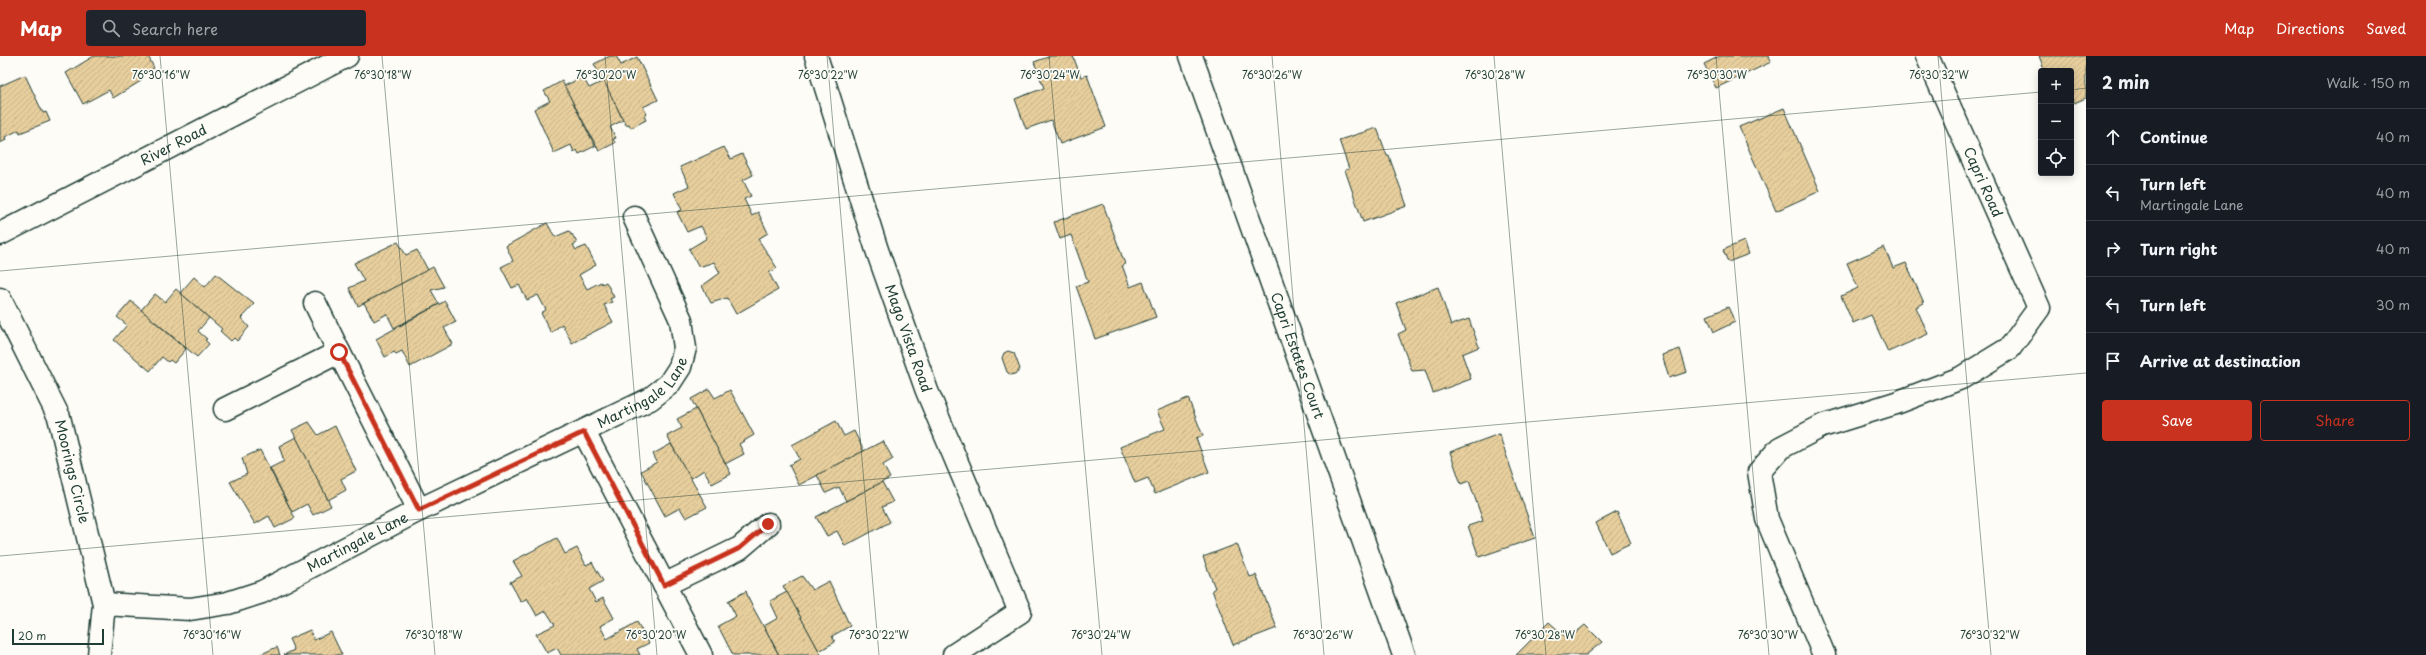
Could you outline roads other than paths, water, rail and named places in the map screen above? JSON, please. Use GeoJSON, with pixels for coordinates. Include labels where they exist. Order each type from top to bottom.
{"type":"FeatureCollection","features":[{"type":"Feature","properties":{"kind":"street","name":"River Road"},"geometry":{"type":"LineString","coordinates":[[0,234],[347,56]]}},
{"type":"Feature","properties":{"kind":"street","name":"Mago Vista Road"},"geometry":{"type":"LineString","coordinates":[[816,56],[877,250],[922,377],[1020,612],[954,655]]}},
{"type":"Feature","properties":{"kind":"street","name":"Capri Estates Court"},"geometry":{"type":"LineString","coordinates":[[1191,56],[1404,655]]}},
{"type":"Feature","properties":{"kind":"street","name":"Capri Road"},"geometry":{"type":"LineString","coordinates":[[1824,655],[1767,519],[1759,472],[1780,448],[1822,426],[1896,403],[1961,378],[2010,348],[2039,308],[1927,56]]}},
{"type":"Feature","properties":{"kind":"street","name":"Martingale Lane"},"geometry":{"type":"LineString","coordinates":[[104,604],[190,609],[228,603],[262,592],[419,510],[650,399],[669,384],[680,367],[684,348],[681,320],[634,217]]}},
{"type":"Feature","properties":{"kind":"street","name":"Moorings Circle"},"geometry":{"type":"LineString","coordinates":[[0,299],[59,417],[104,604],[99,655]]}},
{"type":"Feature","properties":{"kind":"street"},"geometry":{"type":"LineString","coordinates":[[315,303],[419,510]]}},
{"type":"Feature","properties":{"kind":"street"},"geometry":{"type":"LineString","coordinates":[[225,409],[339,352]]}},
{"type":"Feature","properties":{"kind":"street"},"geometry":{"type":"LineString","coordinates":[[584,432],[701,655]]}},
{"type":"Feature","properties":{"kind":"street"},"geometry":{"type":"LineString","coordinates":[[664,585],[740,548],[768,524]]}}]}
